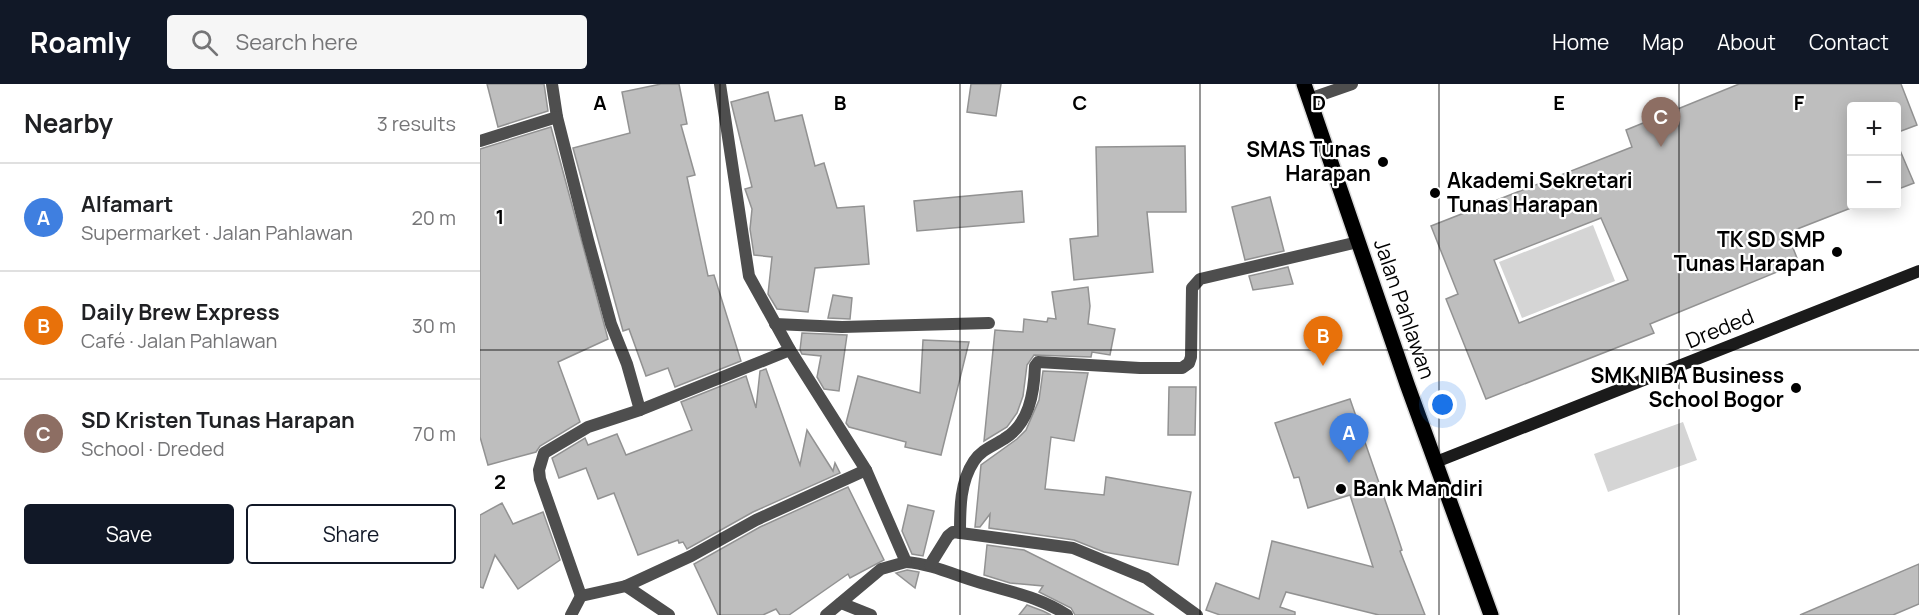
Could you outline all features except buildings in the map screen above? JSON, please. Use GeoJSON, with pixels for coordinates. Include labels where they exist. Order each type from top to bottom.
{"type":"FeatureCollection","features":[{"type":"Feature","properties":{"kind":"main road","name":"Jalan Pahlawan"},"geometry":{"type":"LineString","coordinates":[[1307,91],[1358,242],[1491,615]]}},
{"type":"Feature","properties":{"kind":"street"},"geometry":{"type":"LineString","coordinates":[[552,84],[557,117],[611,324],[627,364],[640,410]]}},
{"type":"Feature","properties":{"kind":"street"},"geometry":{"type":"LineString","coordinates":[[720,84],[744,232],[744,257],[749,276],[790,350],[866,470],[906,562]]}},
{"type":"Feature","properties":{"kind":"street"},"geometry":{"type":"LineString","coordinates":[[1307,91],[1352,84]]}},
{"type":"Feature","properties":{"kind":"street"},"geometry":{"type":"LineString","coordinates":[[480,141],[557,117]]}},
{"type":"Feature","properties":{"kind":"street"},"geometry":{"type":"LineString","coordinates":[[960,533],[963,484],[968,472],[975,459],[984,450],[1021,426],[1027,412],[1035,366],[1038,362],[1182,368],[1189,363],[1191,357],[1192,288],[1200,279],[1358,242]]}},
{"type":"Feature","properties":{"kind":"street","name":"Dreded"},"geometry":{"type":"LineString","coordinates":[[1436,462],[1919,271]]}},
{"type":"Feature","properties":{"kind":"street"},"geometry":{"type":"LineString","coordinates":[[775,324],[842,327],[989,323]]}},
{"type":"Feature","properties":{"kind":"street"},"geometry":{"type":"LineString","coordinates":[[571,615],[581,596],[540,479],[540,461],[549,449],[588,427],[640,410],[790,350]]}},
{"type":"Feature","properties":{"kind":"street"},"geometry":{"type":"LineString","coordinates":[[581,596],[626,586],[691,556],[756,520],[866,470]]}},
{"type":"Feature","properties":{"kind":"street"},"geometry":{"type":"LineString","coordinates":[[930,565],[948,536],[953,532],[1073,548],[1146,578],[1197,615]]}},
{"type":"Feature","properties":{"kind":"street"},"geometry":{"type":"LineString","coordinates":[[826,615],[881,569],[906,562],[930,565],[982,584],[1020,592],[1067,615]]}},
{"type":"Feature","properties":{"kind":"street"},"geometry":{"type":"LineString","coordinates":[[626,586],[669,615]]}},
{"type":"Feature","properties":{"kind":"street"},"geometry":{"type":"LineString","coordinates":[[841,603],[871,615]]}},
{"type":"Feature","properties":{"kind":"shaded area"},"geometry":{"type":"Polygon","coordinates":[[[1593,225],[1615,281],[1522,318],[1499,262],[1593,225]]]}},
{"type":"Feature","properties":{"kind":"shaded area"},"geometry":{"type":"Polygon","coordinates":[[[1683,422],[1697,460],[1608,492],[1594,454],[1683,422]]]}},
{"type":"Feature","properties":{"kind":"place","name":"SD Kristen Tunas Harapan"},"geometry":{"type":"Point","coordinates":[1661,147]}},
{"type":"Feature","properties":{"kind":"place","name":"SMAS Tunas Harapan"},"geometry":{"type":"Point","coordinates":[1383,162]}},
{"type":"Feature","properties":{"kind":"place","name":"Akademi Sekretari Tunas Harapan"},"geometry":{"type":"Point","coordinates":[1435,193]}},
{"type":"Feature","properties":{"kind":"place","name":"TK SD SMP Tunas Harapan"},"geometry":{"type":"Point","coordinates":[1837,252]}},
{"type":"Feature","properties":{"kind":"place","name":"Daily Brew Express"},"geometry":{"type":"Point","coordinates":[1323,366]}},
{"type":"Feature","properties":{"kind":"place","name":"SMK NIBA Business School Bogor"},"geometry":{"type":"Point","coordinates":[1796,388]}},
{"type":"Feature","properties":{"kind":"place","name":"Alfamart"},"geometry":{"type":"Point","coordinates":[1349,463]}},
{"type":"Feature","properties":{"kind":"place","name":"Bank Mandiri"},"geometry":{"type":"Point","coordinates":[1341,489]}}]}
